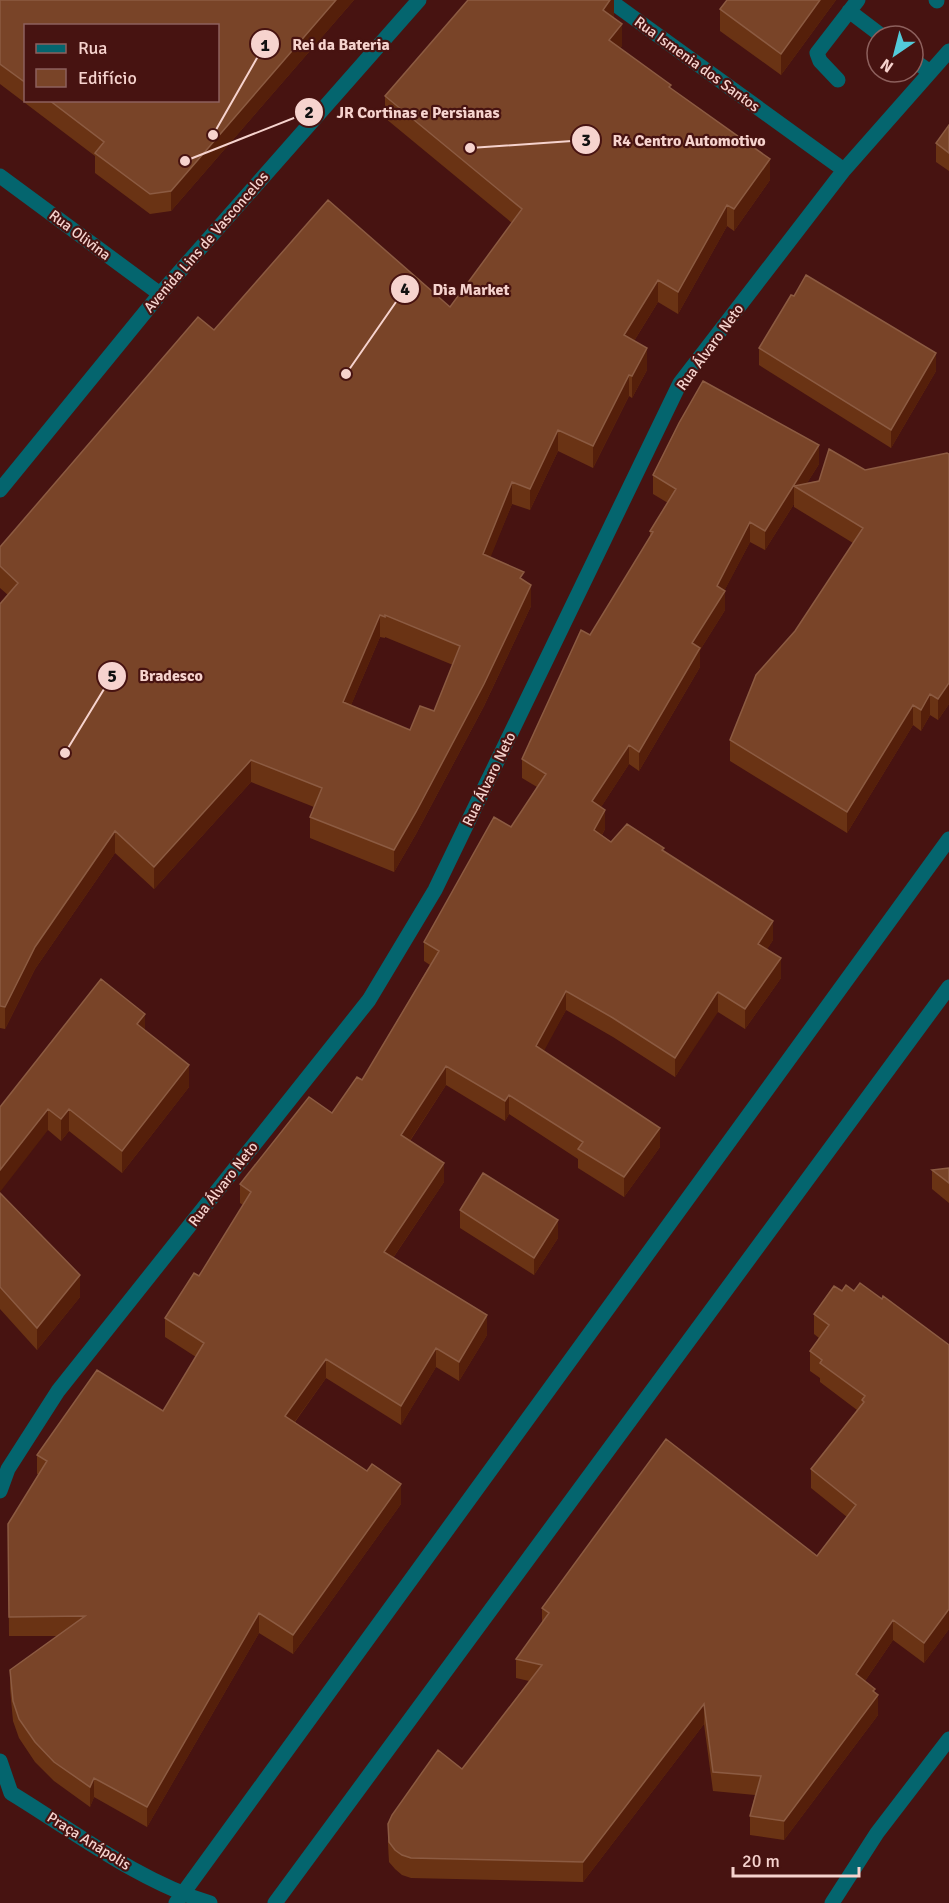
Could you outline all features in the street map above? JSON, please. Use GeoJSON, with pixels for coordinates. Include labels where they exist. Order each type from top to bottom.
{"type":"FeatureCollection","features":[{"type":"Feature","properties":{"kind":"street","name":"Avenida Lins de Vasconcelos"},"geometry":{"type":"LineString","coordinates":[[0,490],[160,294],[419,0]]}},
{"type":"Feature","properties":{"kind":"street","name":"Rua Ismenia dos Santos"},"geometry":{"type":"LineString","coordinates":[[609,0],[844,170]]}},
{"type":"Feature","properties":{"kind":"street"},"geometry":{"type":"LineString","coordinates":[[838,80],[820,61],[817,53],[853,5],[871,24]]}},
{"type":"Feature","properties":{"kind":"street","name":"Rua Álvaro Neto"},"geometry":{"type":"LineString","coordinates":[[0,1491],[8,1469],[58,1391],[369,1000],[435,890],[680,383],[844,170],[949,51]]}},
{"type":"Feature","properties":{"kind":"street"},"geometry":{"type":"LineString","coordinates":[[925,68],[930,72]]}},
{"type":"Feature","properties":{"kind":"street","name":"Rua Olivina"},"geometry":{"type":"LineString","coordinates":[[0,176],[160,294]]}},
{"type":"Feature","properties":{"kind":"street"},"geometry":{"type":"LineString","coordinates":[[179,1899],[949,839]]}},
{"type":"Feature","properties":{"kind":"street"},"geometry":{"type":"LineString","coordinates":[[275,1903],[949,987]]}},
{"type":"Feature","properties":{"kind":"street"},"geometry":{"type":"LineString","coordinates":[[832,1903],[877,1833],[949,1738]]}},
{"type":"Feature","properties":{"kind":"street"},"geometry":{"type":"LineString","coordinates":[[0,1761],[5,1798]]}},
{"type":"Feature","properties":{"kind":"street","name":"Praça Anápolis"},"geometry":{"type":"LineString","coordinates":[[5,1798],[137,1872],[179,1899],[210,1903]]}},
{"type":"Feature","properties":{"kind":"building"},"geometry":{"type":"Polygon","coordinates":[[[0,0],[336,0],[171,191],[150,194],[95,153],[104,142],[52,102],[219,102],[219,24],[24,24],[24,82],[0,64],[0,0]]]}},
{"type":"Feature","properties":{"kind":"building"},"geometry":{"type":"Polygon","coordinates":[[[468,0],[610,0],[603,10],[622,24],[609,40],[671,85],[669,87],[770,159],[734,209],[727,205],[678,292],[658,280],[624,335],[647,348],[632,376],[629,375],[593,446],[558,430],[530,489],[512,482],[483,554],[524,572],[520,578],[531,585],[484,684],[394,850],[310,817],[322,788],[251,760],[154,867],[115,831],[35,947],[5,1007],[0,1006],[0,604],[18,583],[0,566],[0,547],[198,317],[214,330],[328,200],[450,307],[522,209],[385,96],[468,0]],[[380,615],[343,702],[410,730],[420,706],[434,711],[460,646],[385,615],[385,617],[380,615]]]}},
{"type":"Feature","properties":{"kind":"building"},"geometry":{"type":"Polygon","coordinates":[[[727,0],[820,0],[781,54],[720,9],[727,0]]]}},
{"type":"Feature","properties":{"kind":"building"},"geometry":{"type":"Polygon","coordinates":[[[949,125],[949,153],[936,143],[949,125]]]}},
{"type":"Feature","properties":{"kind":"building"},"geometry":{"type":"Polygon","coordinates":[[[806,275],[936,353],[891,430],[759,348],[806,275]]]}},
{"type":"Feature","properties":{"kind":"building"},"geometry":{"type":"Polygon","coordinates":[[[703,381],[819,445],[765,531],[750,522],[717,586],[725,591],[692,643],[700,648],[639,752],[629,745],[592,801],[605,810],[594,830],[611,842],[627,824],[664,848],[662,850],[773,921],[758,944],[781,958],[745,1009],[718,992],[675,1058],[566,991],[536,1046],[660,1128],[624,1177],[578,1149],[583,1142],[509,1095],[505,1101],[446,1066],[401,1135],[444,1163],[384,1252],[487,1315],[459,1362],[436,1348],[401,1406],[326,1359],[285,1416],[367,1471],[372,1464],[401,1484],[293,1635],[259,1613],[147,1807],[94,1778],[90,1787],[54,1762],[35,1742],[19,1719],[13,1701],[10,1670],[85,1616],[9,1617],[8,1524],[47,1461],[37,1455],[97,1370],[163,1411],[204,1343],[165,1318],[194,1273],[199,1276],[251,1192],[240,1184],[309,1097],[332,1113],[357,1077],[362,1080],[439,951],[424,942],[494,817],[511,827],[546,774],[522,759],[581,630],[590,635],[653,532],[650,531],[676,489],[653,475],[703,381]]]}},
{"type":"Feature","properties":{"kind":"building"},"geometry":{"type":"Polygon","coordinates":[[[829,449],[865,470],[949,454],[949,683],[938,699],[930,694],[921,710],[913,705],[847,812],[730,740],[756,675],[795,631],[863,528],[794,486],[819,481],[829,449]]]}},
{"type":"Feature","properties":{"kind":"building"},"geometry":{"type":"Polygon","coordinates":[[[101,979],[145,1014],[137,1024],[189,1065],[122,1151],[69,1109],[61,1119],[48,1109],[0,1170],[0,1107],[101,979]]]}},
{"type":"Feature","properties":{"kind":"building"},"geometry":{"type":"Polygon","coordinates":[[[949,1168],[949,1183],[932,1170],[949,1168]]]}},
{"type":"Feature","properties":{"kind":"building"},"geometry":{"type":"Polygon","coordinates":[[[483,1173],[558,1220],[534,1258],[460,1210],[483,1173]]]}},
{"type":"Feature","properties":{"kind":"building"},"geometry":{"type":"Polygon","coordinates":[[[0,1193],[80,1275],[37,1328],[0,1287],[0,1193]]]}},
{"type":"Feature","properties":{"kind":"building"},"geometry":{"type":"Polygon","coordinates":[[[860,1283],[882,1299],[883,1296],[949,1345],[949,1609],[924,1643],[893,1620],[856,1674],[875,1689],[873,1691],[878,1695],[784,1821],[750,1816],[761,1776],[713,1772],[704,1704],[583,1862],[411,1858],[395,1850],[389,1842],[388,1824],[392,1815],[438,1750],[462,1769],[542,1665],[516,1659],[549,1613],[542,1608],[666,1439],[817,1556],[856,1505],[811,1469],[864,1402],[862,1400],[865,1396],[820,1363],[822,1360],[810,1351],[829,1325],[814,1314],[834,1286],[842,1291],[846,1285],[854,1291],[860,1283]]]}},
{"type":"Feature","properties":{"kind":"place","name":"Rei da Bateria"},"geometry":{"type":"Point","coordinates":[213,135]}},
{"type":"Feature","properties":{"kind":"place","name":"R4 Centro Automotivo"},"geometry":{"type":"Point","coordinates":[470,148]}},
{"type":"Feature","properties":{"kind":"place","name":"JR Cortinas e Persianas"},"geometry":{"type":"Point","coordinates":[185,161]}},
{"type":"Feature","properties":{"kind":"place","name":"Dia Market"},"geometry":{"type":"Point","coordinates":[346,374]}},
{"type":"Feature","properties":{"kind":"place","name":"Bradesco"},"geometry":{"type":"Point","coordinates":[65,753]}}]}
